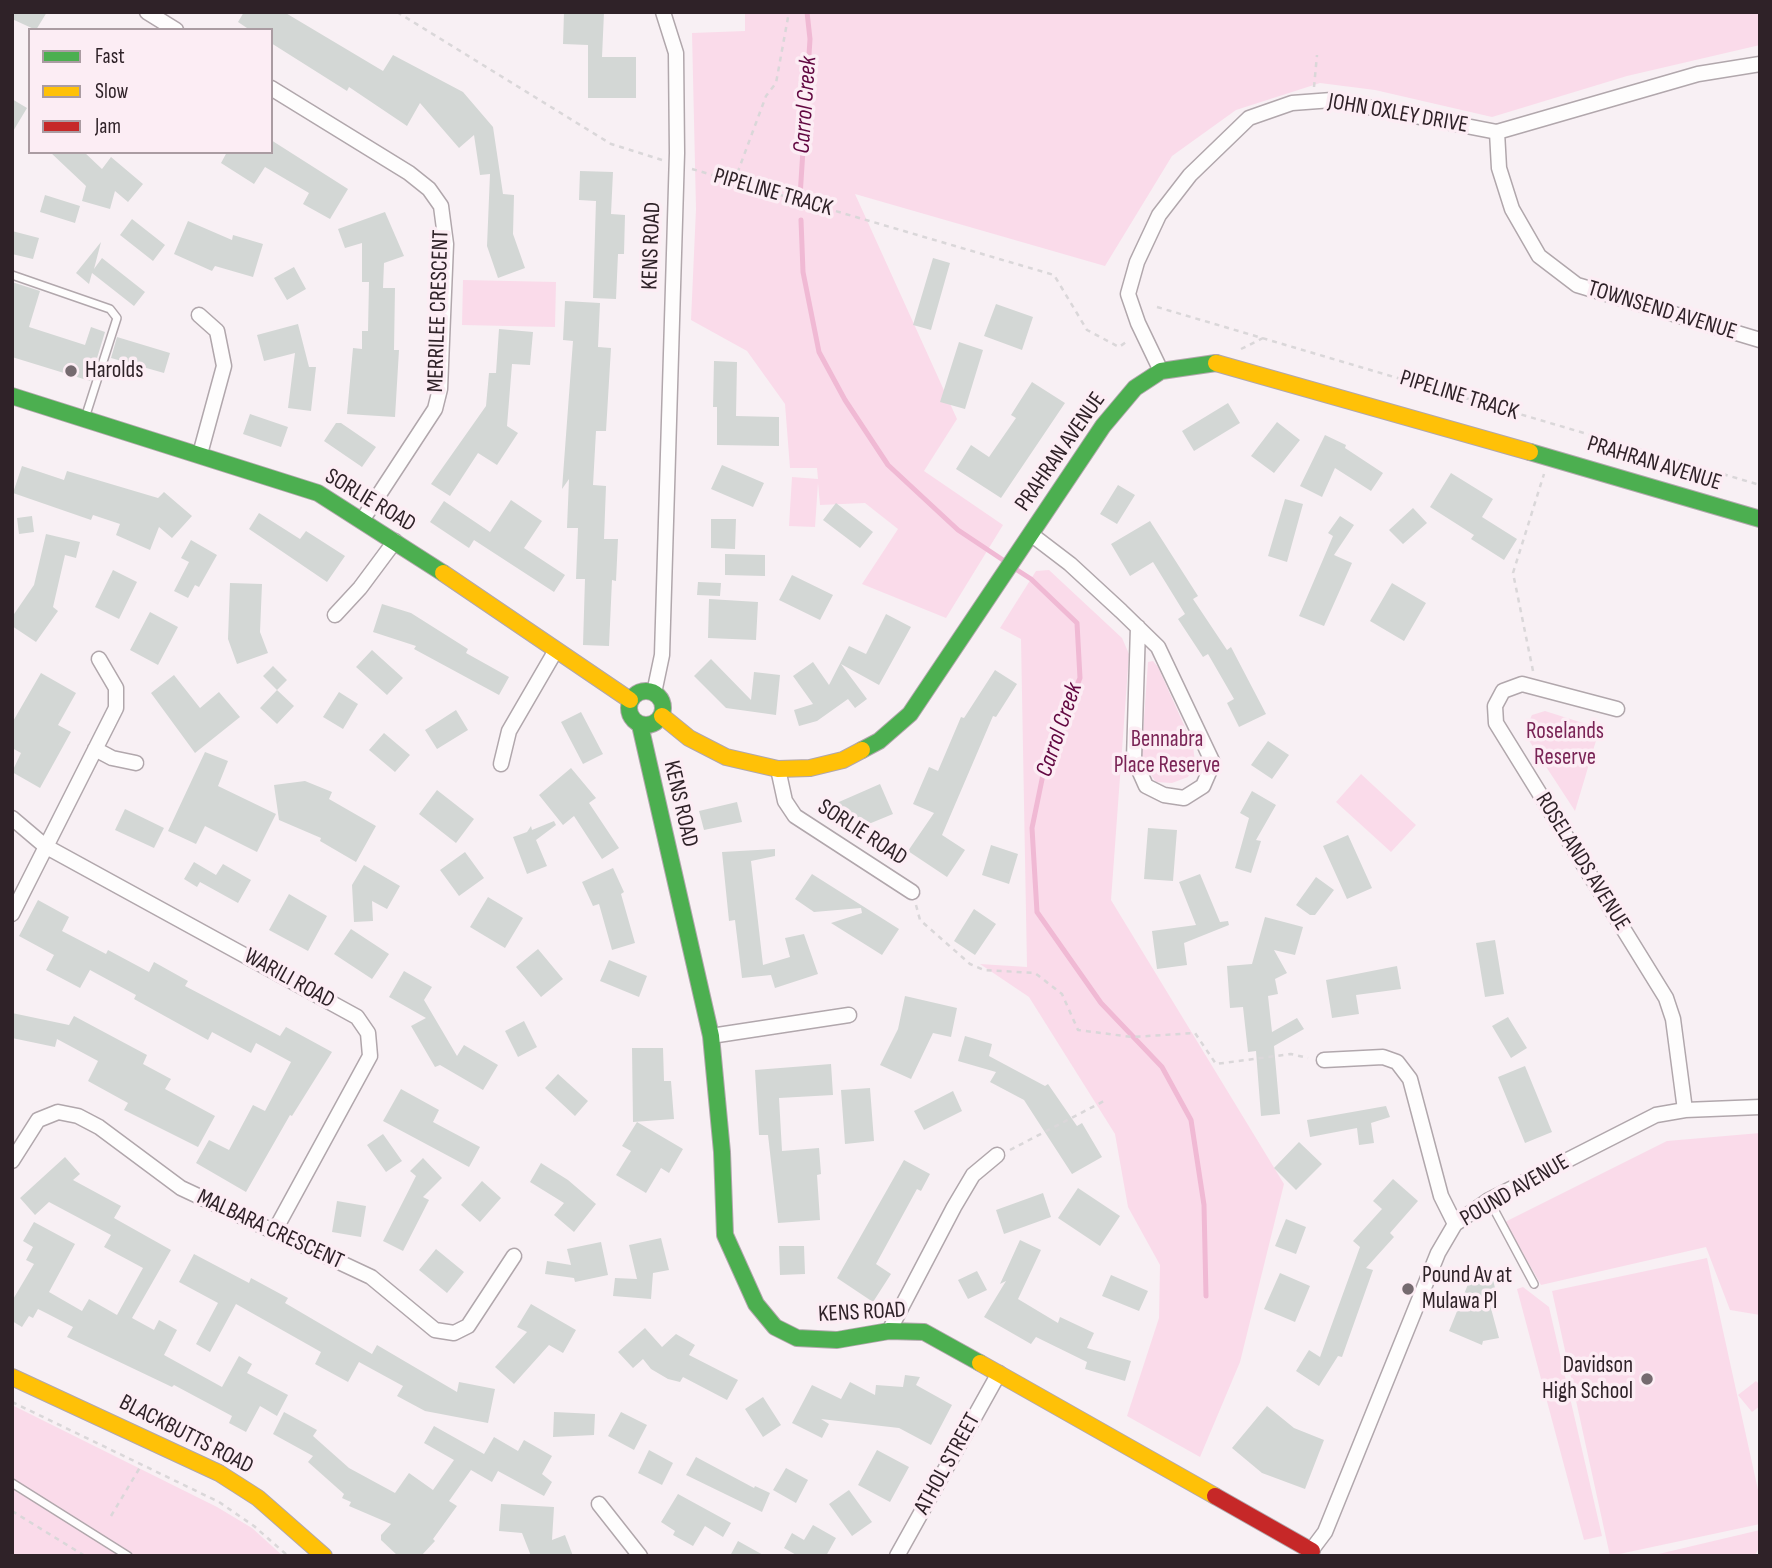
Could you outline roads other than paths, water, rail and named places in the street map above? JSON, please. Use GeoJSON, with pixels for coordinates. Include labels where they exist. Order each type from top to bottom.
{"type":"FeatureCollection","features":[{"type":"Feature","properties":{"kind":"street"},"geometry":{"type":"LineString","coordinates":[[147,12],[173,28]]}},
{"type":"Feature","properties":{"kind":"street","name":"KENS ROAD"},"geometry":{"type":"LineString","coordinates":[[654,693],[662,655],[677,165],[676,53],[663,12]]}},
{"type":"Feature","properties":{"kind":"street","name":"JOHN OXLEY DRIVE"},"geometry":{"type":"LineString","coordinates":[[1161,371],[1141,331],[1128,294],[1136,262],[1159,215],[1190,174],[1249,118],[1292,103],[1332,100],[1497,132],[1698,74],[1760,64]]}},
{"type":"Feature","properties":{"kind":"street","name":"MERRILEE CRESCENT"},"geometry":{"type":"LineString","coordinates":[[273,89],[409,173],[429,189],[441,206],[446,243],[440,389],[435,409],[363,519]]}},
{"type":"Feature","properties":{"kind":"street","name":"TOWNSEND AVENUE"},"geometry":{"type":"LineString","coordinates":[[1497,132],[1499,168],[1512,209],[1539,256],[1577,285],[1760,340]]}},
{"type":"Feature","properties":{"kind":"street"},"geometry":{"type":"LineString","coordinates":[[199,315],[217,331],[225,366],[200,454]]}},
{"type":"Feature","properties":{"kind":"street","name":"PRAHRAN AVENUE"},"geometry":{"type":"LineString","coordinates":[[662,716],[690,738],[726,757],[778,769],[810,768],[843,760],[879,741],[910,714],[1103,426],[1135,388],[1161,371],[1215,363],[1760,519]]}},
{"type":"Feature","properties":{"kind":"street","name":"SORLIE ROAD"},"geometry":{"type":"LineString","coordinates":[[12,396],[318,493],[363,519],[631,701]]}},
{"type":"Feature","properties":{"kind":"street"},"geometry":{"type":"LineString","coordinates":[[1032,535],[1070,564],[1138,627],[1158,647],[1213,763],[1203,786],[1184,798],[1164,795],[1146,786],[1134,759],[1138,627]]}},
{"type":"Feature","properties":{"kind":"street"},"geometry":{"type":"LineString","coordinates":[[335,615],[360,589],[394,541]]}},
{"type":"Feature","properties":{"kind":"street"},"geometry":{"type":"LineString","coordinates":[[501,764],[509,731],[556,650]]}},
{"type":"Feature","properties":{"kind":"street"},"geometry":{"type":"LineString","coordinates":[[12,914],[116,708],[116,688],[99,659]]}},
{"type":"Feature","properties":{"kind":"street","name":"ROSELANDS AVENUE"},"geometry":{"type":"LineString","coordinates":[[1617,709],[1522,684],[1503,691],[1495,706],[1496,723],[1666,998],[1673,1019],[1685,1110]]}},
{"type":"Feature","properties":{"kind":"street"},"geometry":{"type":"LineString","coordinates":[[640,692],[654,693],[663,704],[662,716],[652,725],[640,725],[629,713],[631,701],[640,692]]}},
{"type":"Feature","properties":{"kind":"street","name":"KENS ROAD"},"geometry":{"type":"LineString","coordinates":[[640,725],[711,1036],[722,1152],[725,1235],[756,1304],[775,1326],[797,1338],[837,1340],[889,1331],[925,1332],[1309,1553]]}},
{"type":"Feature","properties":{"kind":"street"},"geometry":{"type":"LineString","coordinates":[[95,749],[112,758],[136,763]]}},
{"type":"Feature","properties":{"kind":"street","name":"SORLIE ROAD"},"geometry":{"type":"LineString","coordinates":[[778,769],[785,801],[795,816],[912,892]]}},
{"type":"Feature","properties":{"kind":"street","name":"WARILI ROAD"},"geometry":{"type":"LineString","coordinates":[[12,818],[45,846],[357,1017],[368,1033],[370,1056],[274,1232]]}},
{"type":"Feature","properties":{"kind":"street"},"geometry":{"type":"LineString","coordinates":[[711,1036],[849,1015]]}},
{"type":"Feature","properties":{"kind":"street"},"geometry":{"type":"LineString","coordinates":[[1324,1060],[1382,1057],[1397,1062],[1410,1079],[1440,1196],[1455,1224]]}},
{"type":"Feature","properties":{"kind":"street","name":"POUND AVENUE"},"geometry":{"type":"LineString","coordinates":[[1309,1553],[1325,1532],[1438,1253],[1455,1224],[1489,1200],[1656,1115],[1685,1110],[1760,1107]]}},
{"type":"Feature","properties":{"kind":"street","name":"MALBARA CRESCENT"},"geometry":{"type":"LineString","coordinates":[[12,1161],[38,1120],[58,1112],[78,1116],[99,1127],[181,1188],[371,1277],[435,1330],[454,1333],[468,1326],[514,1255]]}},
{"type":"Feature","properties":{"kind":"street"},"geometry":{"type":"LineString","coordinates":[[889,1331],[973,1175],[997,1156]]}},
{"type":"Feature","properties":{"kind":"street","name":"ATHOL STREET"},"geometry":{"type":"LineString","coordinates":[[899,1555],[999,1373]]}},
{"type":"Feature","properties":{"kind":"street","name":"BLACKBUTTS ROAD"},"geometry":{"type":"LineString","coordinates":[[12,1377],[219,1473],[258,1498],[324,1556]]}},
{"type":"Feature","properties":{"kind":"street"},"geometry":{"type":"LineString","coordinates":[[599,1504],[640,1556]]}},
{"type":"Feature","properties":{"kind":"lane"},"geometry":{"type":"LineString","coordinates":[[12,275],[110,309],[117,318],[85,418]]}},
{"type":"Feature","properties":{"kind":"lane"},"geometry":{"type":"LineString","coordinates":[[1489,1200],[1534,1284]]}},
{"type":"Feature","properties":{"kind":"lane"},"geometry":{"type":"LineString","coordinates":[[12,1483],[128,1556]]}},
{"type":"Feature","properties":{"kind":"waterway","name":"Carrol Creek"},"geometry":{"type":"LineString","coordinates":[[800,197],[810,39],[807,12]]}},
{"type":"Feature","properties":{"kind":"waterway","name":"Carrol Creek"},"geometry":{"type":"LineString","coordinates":[[801,220],[803,272],[819,352],[845,400],[888,465],[958,530],[1006,562]]}},
{"type":"Feature","properties":{"kind":"waterway","name":"Carrol Creek"},"geometry":{"type":"LineString","coordinates":[[1014,568],[1031,579],[1077,623],[1080,678],[1046,760],[1032,828],[1037,912],[1101,1003],[1162,1067],[1191,1120],[1204,1205],[1206,1296]]}},
{"type":"Feature","properties":{"kind":"place","name":"Harolds"},"geometry":{"type":"Point","coordinates":[71,371]}},
{"type":"Feature","properties":{"kind":"place","name":"Pound Av at Mulawa Pl"},"geometry":{"type":"Point","coordinates":[1408,1289]}},
{"type":"Feature","properties":{"kind":"place","name":"Davidson High School"},"geometry":{"type":"Point","coordinates":[1647,1379]}},
{"type":"Feature","properties":{"kind":"park label","name":"Roselands Reserve"},"geometry":{"type":"Point","coordinates":[1565,745]}},
{"type":"Feature","properties":{"kind":"park label","name":"Bennabra Place Reserve"},"geometry":{"type":"Point","coordinates":[1167,753]}}]}
